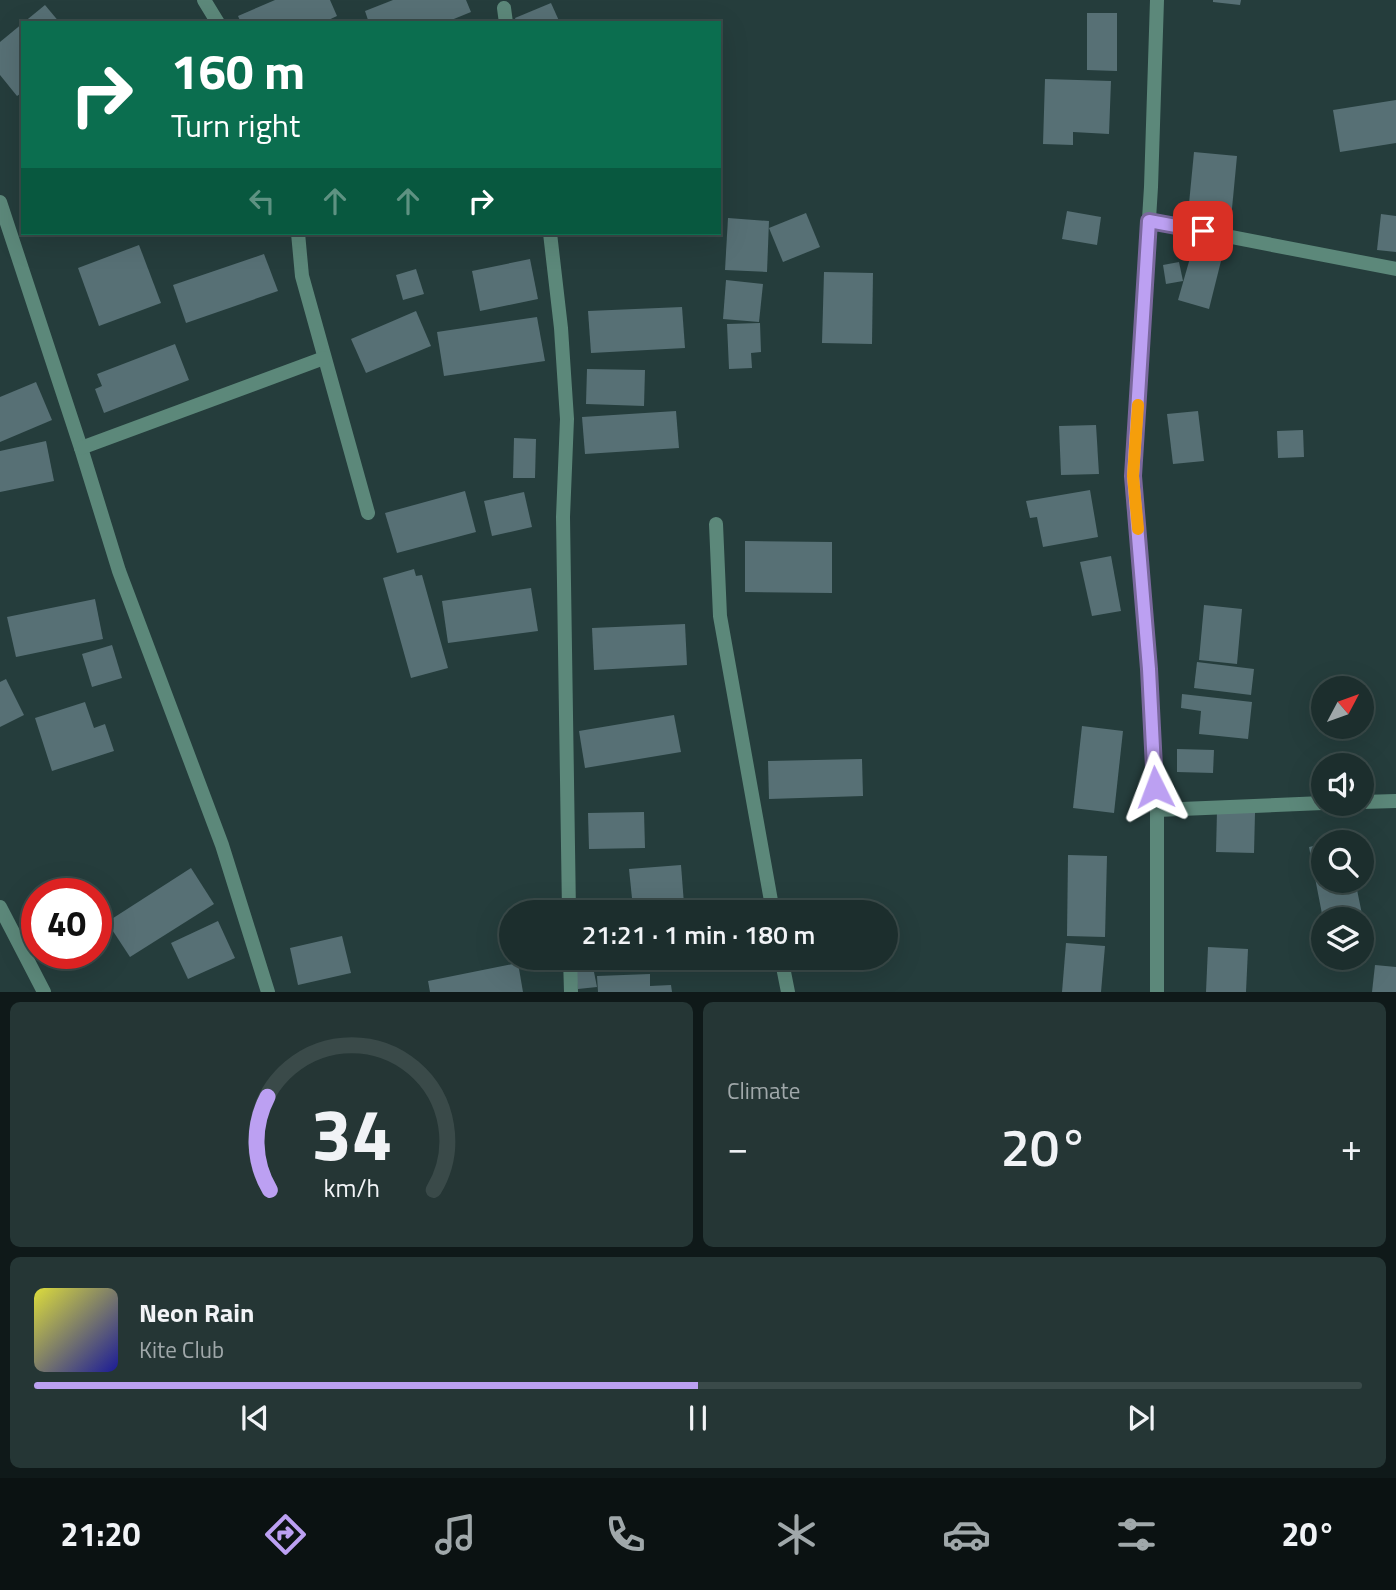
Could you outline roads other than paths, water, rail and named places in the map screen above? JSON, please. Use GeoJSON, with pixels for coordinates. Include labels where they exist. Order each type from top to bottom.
{"type":"FeatureCollection","features":[{"type":"Feature","properties":{"kind":"street"},"geometry":{"type":"LineString","coordinates":[[204,0],[217,21]]}},
{"type":"Feature","properties":{"kind":"street"},"geometry":{"type":"LineString","coordinates":[[1157,0],[1149,221],[1133,476],[1149,669],[1157,810],[1157,992]]}},
{"type":"Feature","properties":{"kind":"street"},"geometry":{"type":"LineString","coordinates":[[0,202],[119,571],[222,845],[268,992]]}},
{"type":"Feature","properties":{"kind":"street"},"geometry":{"type":"LineString","coordinates":[[1149,221],[1396,269]]}},
{"type":"Feature","properties":{"kind":"street"},"geometry":{"type":"LineString","coordinates":[[298,235],[302,276],[368,513]]}},
{"type":"Feature","properties":{"kind":"street"},"geometry":{"type":"LineString","coordinates":[[550,235],[561,328],[567,419],[563,517],[569,900]]}},
{"type":"Feature","properties":{"kind":"street"},"geometry":{"type":"LineString","coordinates":[[81,448],[324,358]]}},
{"type":"Feature","properties":{"kind":"street"},"geometry":{"type":"LineString","coordinates":[[716,524],[720,617],[770,900]]}},
{"type":"Feature","properties":{"kind":"street"},"geometry":{"type":"LineString","coordinates":[[1374,802],[1396,801]]}},
{"type":"Feature","properties":{"kind":"street"},"geometry":{"type":"LineString","coordinates":[[1157,810],[1311,804]]}},
{"type":"Feature","properties":{"kind":"street"},"geometry":{"type":"LineString","coordinates":[[0,907],[44,992]]}},
{"type":"Feature","properties":{"kind":"street"},"geometry":{"type":"LineString","coordinates":[[570,970],[571,992]]}},
{"type":"Feature","properties":{"kind":"street"},"geometry":{"type":"LineString","coordinates":[[784,970],[788,992]]}}]}
